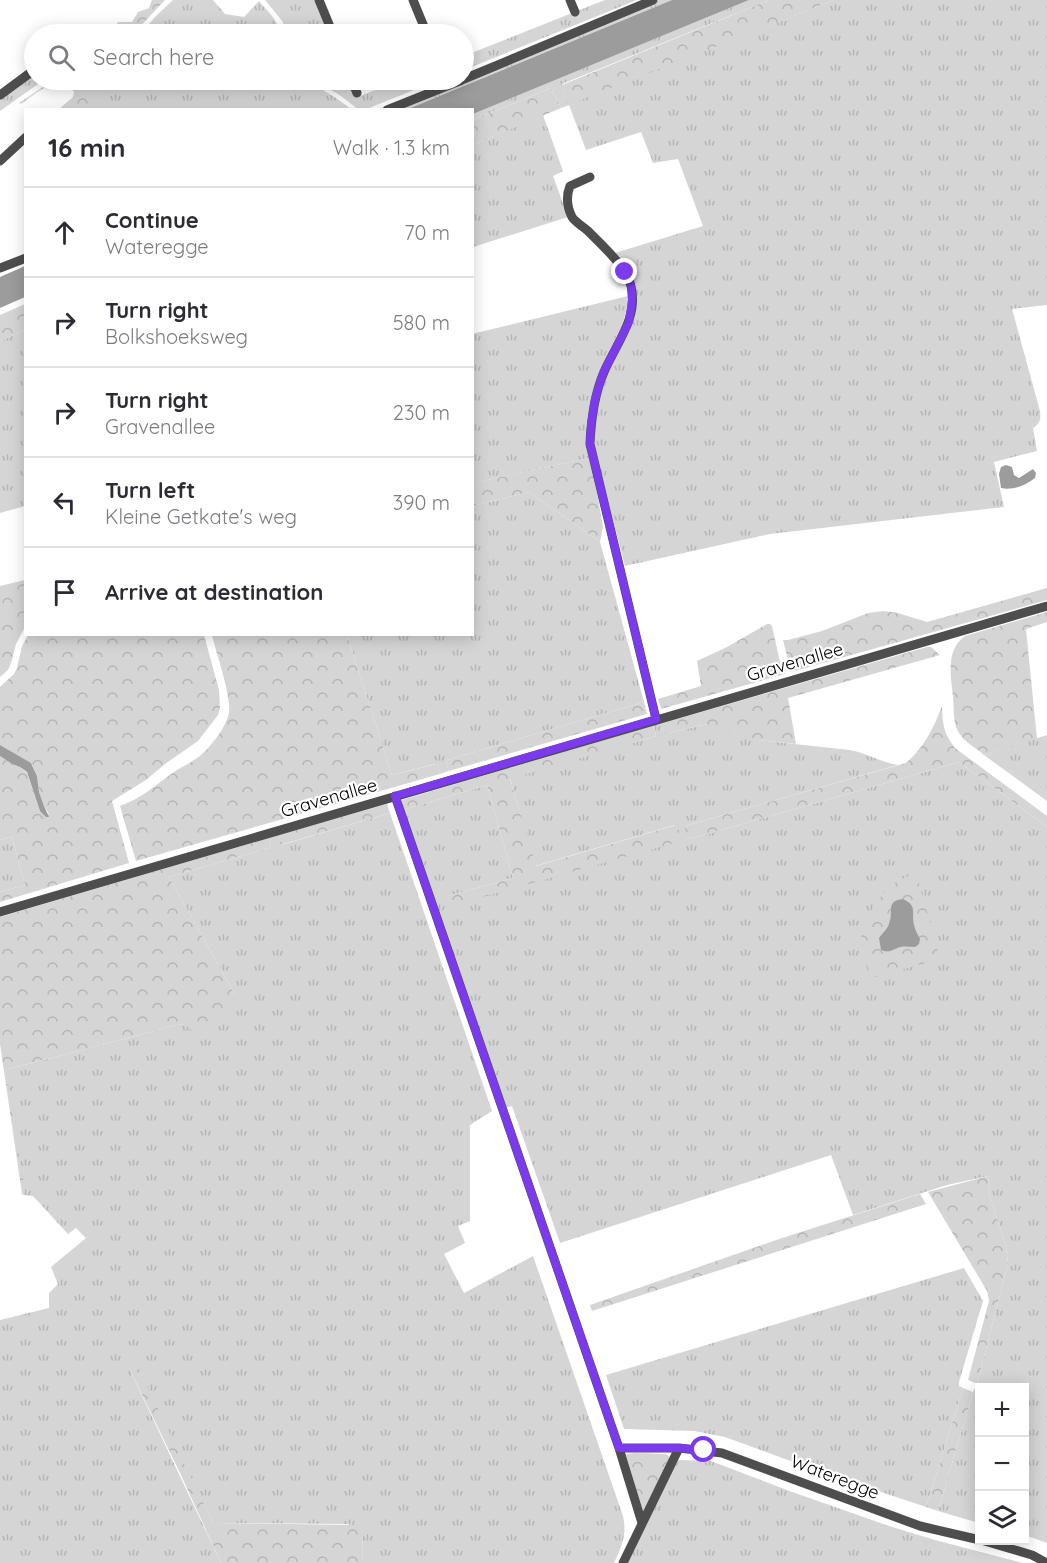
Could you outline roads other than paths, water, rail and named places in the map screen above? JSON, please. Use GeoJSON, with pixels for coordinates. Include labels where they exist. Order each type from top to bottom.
{"type":"FeatureCollection","features":[{"type":"Feature","properties":{"kind":"street"},"geometry":{"type":"LineString","coordinates":[[319,0],[329,24]]}},
{"type":"Feature","properties":{"kind":"street"},"geometry":{"type":"LineString","coordinates":[[413,0],[423,24]]}},
{"type":"Feature","properties":{"kind":"street"},"geometry":{"type":"LineString","coordinates":[[570,0],[575,12]]}},
{"type":"Feature","properties":{"kind":"street"},"geometry":{"type":"LineString","coordinates":[[474,74],[653,0]]}},
{"type":"Feature","properties":{"kind":"street"},"geometry":{"type":"LineString","coordinates":[[0,95],[24,77]]}},
{"type":"Feature","properties":{"kind":"street"},"geometry":{"type":"LineString","coordinates":[[392,108],[436,90]]}},
{"type":"Feature","properties":{"kind":"street"},"geometry":{"type":"LineString","coordinates":[[0,161],[24,139]]}},
{"type":"Feature","properties":{"kind":"street"},"geometry":{"type":"LineString","coordinates":[[590,177],[570,186],[567,197],[569,209],[573,219],[589,232],[625,272],[631,286],[632,300],[629,322],[603,373],[595,399],[590,444],[656,719]]}},
{"type":"Feature","properties":{"kind":"street"},"geometry":{"type":"LineString","coordinates":[[0,268],[24,259]]}},
{"type":"Feature","properties":{"kind":"street","name":"Gravenallee"},"geometry":{"type":"LineString","coordinates":[[0,912],[1047,606]]}},
{"type":"Feature","properties":{"kind":"street"},"geometry":{"type":"LineString","coordinates":[[395,796],[619,1448],[642,1523]]}},
{"type":"Feature","properties":{"kind":"street","name":"Wateregge"},"geometry":{"type":"LineString","coordinates":[[619,1448],[679,1448],[722,1453],[920,1526],[975,1539]]}},
{"type":"Feature","properties":{"kind":"street"},"geometry":{"type":"LineString","coordinates":[[623,1563],[679,1448]]}},
{"type":"Feature","properties":{"kind":"street","name":"Wateregge"},"geometry":{"type":"LineString","coordinates":[[997,1545],[1032,1555],[1047,1563]]}}]}
